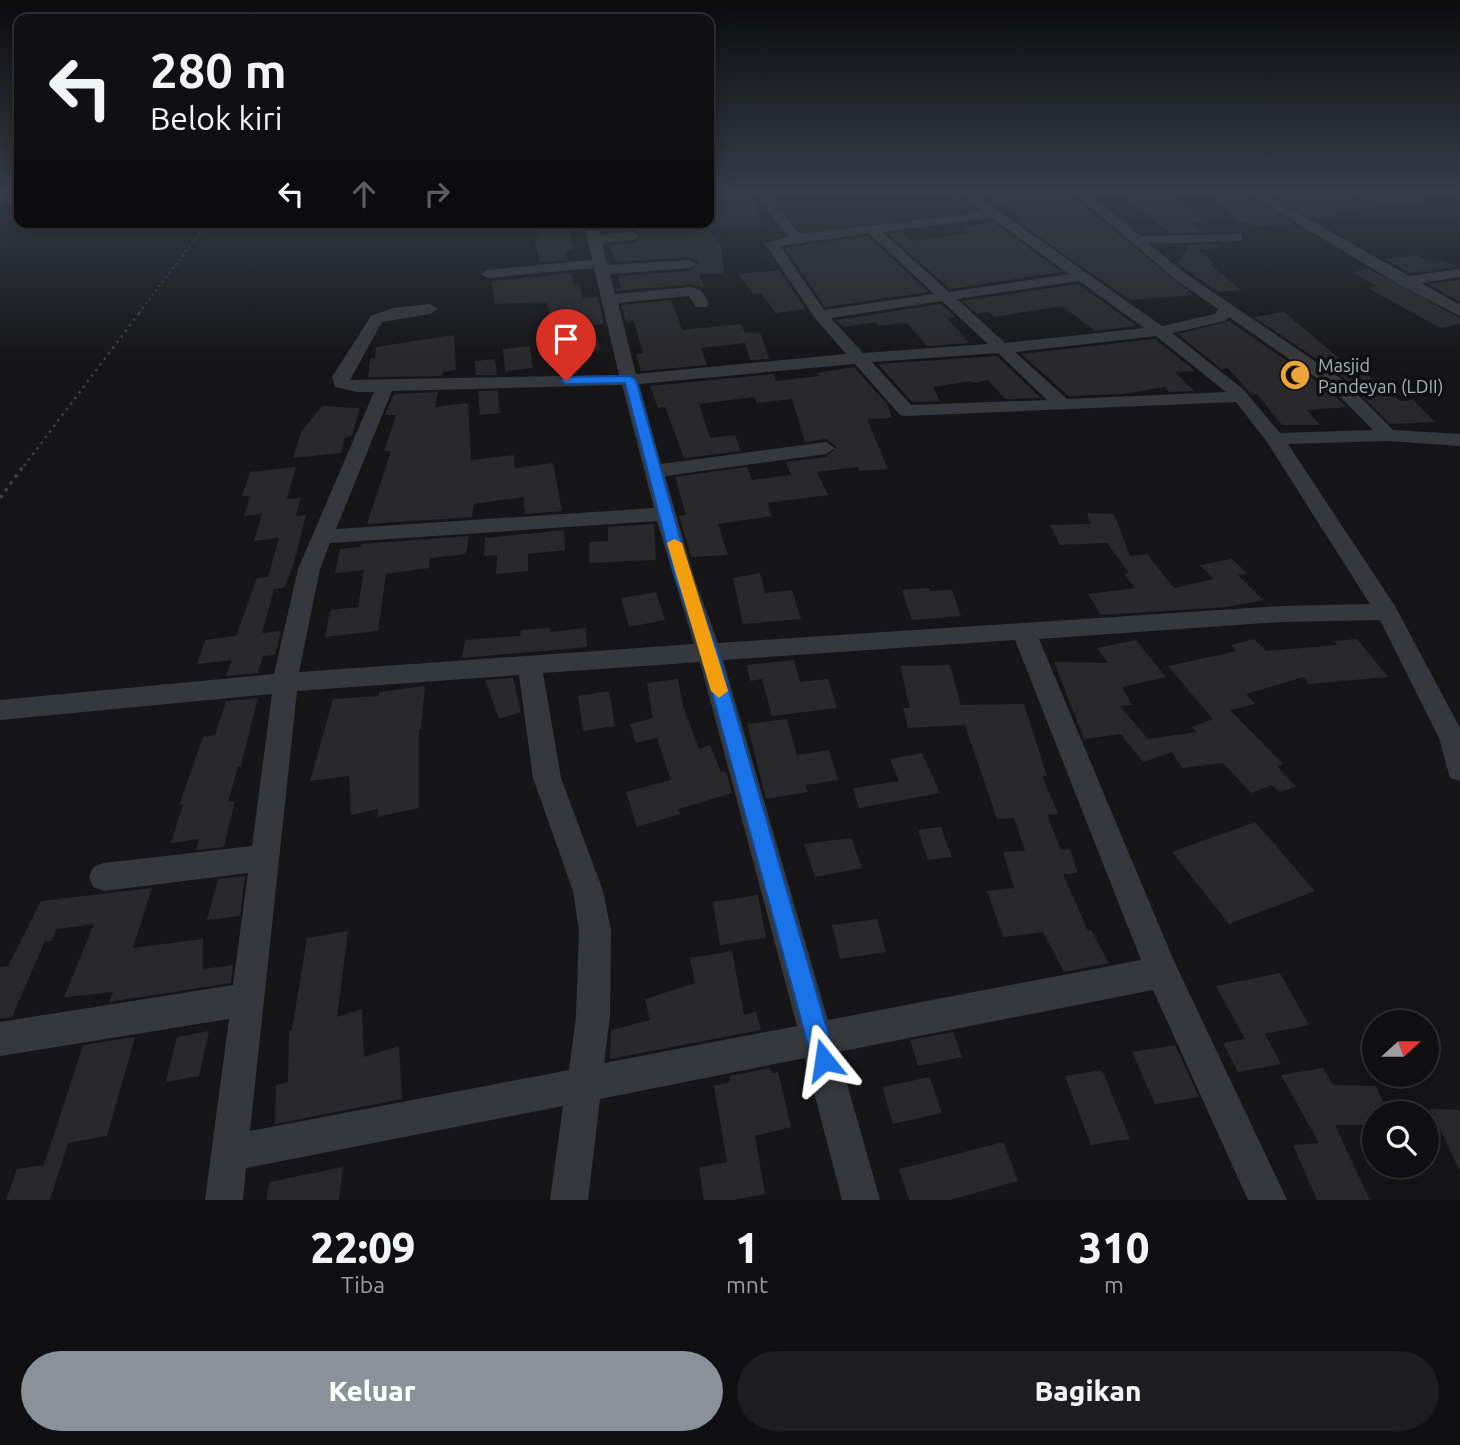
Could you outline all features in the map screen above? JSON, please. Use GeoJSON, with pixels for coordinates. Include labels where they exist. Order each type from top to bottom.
{"type":"FeatureCollection","features":[{"type":"Feature","properties":{"kind":"street"},"geometry":{"type":"LineString","coordinates":[[774,247],[820,315],[906,411],[1060,402],[1241,397]]}},
{"type":"Feature","properties":{"kind":"street"},"geometry":{"type":"LineString","coordinates":[[892,247],[1060,402]]}},
{"type":"Feature","properties":{"kind":"street"},"geometry":{"type":"LineString","coordinates":[[1042,247],[1210,369],[1241,397],[1275,439],[1387,612],[1452,738],[1460,770]]}},
{"type":"Feature","properties":{"kind":"street"},"geometry":{"type":"LineString","coordinates":[[1147,247],[1181,277],[1337,384],[1388,435]]}},
{"type":"Feature","properties":{"kind":"street"},"geometry":{"type":"LineString","coordinates":[[1345,247],[1460,311]]}},
{"type":"Feature","properties":{"kind":"street"},"geometry":{"type":"LineString","coordinates":[[597,249],[683,577],[709,652],[818,1037],[861,1200]]}},
{"type":"Feature","properties":{"kind":"street"},"geometry":{"type":"LineString","coordinates":[[488,274],[597,249],[690,264]]}},
{"type":"Feature","properties":{"kind":"street"},"geometry":{"type":"LineString","coordinates":[[1403,281],[1460,272]]}},
{"type":"Feature","properties":{"kind":"street"},"geometry":{"type":"LineString","coordinates":[[820,315],[1084,276]]}},
{"type":"Feature","properties":{"kind":"street"},"geometry":{"type":"LineString","coordinates":[[611,299],[686,291],[696,293],[701,304]]}},
{"type":"Feature","properties":{"kind":"street"},"geometry":{"type":"LineString","coordinates":[[430,309],[393,313],[376,319],[341,377],[341,383],[348,387],[630,380],[858,357],[1003,348],[1159,331],[1220,317],[1226,309]]}},
{"type":"Feature","properties":{"kind":"street"},"geometry":{"type":"LineString","coordinates":[[224,1200],[250,999],[284,683],[304,586],[386,386]]}},
{"type":"Feature","properties":{"kind":"street"},"geometry":{"type":"LineString","coordinates":[[1275,439],[1388,435],[1460,440]]}},
{"type":"Feature","properties":{"kind":"street"},"geometry":{"type":"LineString","coordinates":[[656,471],[826,448]]}},
{"type":"Feature","properties":{"kind":"street"},"geometry":{"type":"LineString","coordinates":[[323,537],[666,514]]}},
{"type":"Feature","properties":{"kind":"street"},"geometry":{"type":"LineString","coordinates":[[0,710],[284,683],[709,652],[1280,614],[1387,612]]}},
{"type":"Feature","properties":{"kind":"street"},"geometry":{"type":"LineString","coordinates":[[1024,632],[1162,972],[1268,1200]]}},
{"type":"Feature","properties":{"kind":"street"},"geometry":{"type":"LineString","coordinates":[[530,667],[547,778],[588,891],[595,930],[597,979],[569,1200]]}},
{"type":"Feature","properties":{"kind":"street"},"geometry":{"type":"LineString","coordinates":[[104,877],[266,858]]}},
{"type":"Feature","properties":{"kind":"street"},"geometry":{"type":"LineString","coordinates":[[230,1153],[1162,972]]}},
{"type":"Feature","properties":{"kind":"street"},"geometry":{"type":"LineString","coordinates":[[0,1039],[250,999]]}},
{"type":"Feature","properties":{"kind":"path"},"geometry":{"type":"LineString","coordinates":[[0,498],[189,247]]}},
{"type":"Feature","properties":{"kind":"building"},"geometry":{"type":"Polygon","coordinates":[[[536,247],[574,247],[575,250],[566,251],[568,260],[540,262],[536,247]]]}},
{"type":"Feature","properties":{"kind":"building"},"geometry":{"type":"Polygon","coordinates":[[[611,247],[721,247],[724,274],[699,274],[704,287],[691,284],[617,291],[616,288],[621,288],[618,276],[690,271],[699,263],[690,257],[615,262],[611,247]]]}},
{"type":"Feature","properties":{"kind":"building"},"geometry":{"type":"Polygon","coordinates":[[[880,247],[928,292],[825,307],[785,248],[880,247]]]}},
{"type":"Feature","properties":{"kind":"building"},"geometry":{"type":"Polygon","coordinates":[[[903,247],[1027,247],[1062,272],[950,289],[903,247]]]}},
{"type":"Feature","properties":{"kind":"building"},"geometry":{"type":"Polygon","coordinates":[[[1054,247],[1135,247],[1193,295],[1130,300],[1054,247]]]}},
{"type":"Feature","properties":{"kind":"building"},"geometry":{"type":"Polygon","coordinates":[[[1188,247],[1218,247],[1198,249],[1215,264],[1210,264],[1241,290],[1218,292],[1171,259],[1178,263],[1188,247]]]}},
{"type":"Feature","properties":{"kind":"building"},"geometry":{"type":"Polygon","coordinates":[[[1417,255],[1431,262],[1443,260],[1458,267],[1410,273],[1385,259],[1417,255]]]}},
{"type":"Feature","properties":{"kind":"building"},"geometry":{"type":"Polygon","coordinates":[[[1369,269],[1460,318],[1460,324],[1440,328],[1368,288],[1378,287],[1352,272],[1369,269]]]}},
{"type":"Feature","properties":{"kind":"building"},"geometry":{"type":"Polygon","coordinates":[[[779,270],[806,309],[776,313],[761,293],[753,294],[738,274],[779,270]]]}},
{"type":"Feature","properties":{"kind":"building"},"geometry":{"type":"Polygon","coordinates":[[[571,273],[574,285],[579,284],[583,298],[598,297],[604,324],[594,325],[600,350],[557,355],[547,302],[495,304],[492,281],[571,273]]]}},
{"type":"Feature","properties":{"kind":"building"},"geometry":{"type":"Polygon","coordinates":[[[1460,280],[1460,302],[1429,284],[1460,280]]]}},
{"type":"Feature","properties":{"kind":"building"},"geometry":{"type":"Polygon","coordinates":[[[1078,284],[1137,326],[1095,331],[1062,306],[994,317],[988,312],[977,314],[963,301],[1078,284]]]}},
{"type":"Feature","properties":{"kind":"building"},"geometry":{"type":"Polygon","coordinates":[[[671,300],[682,330],[740,324],[745,333],[760,332],[769,359],[750,360],[745,343],[701,348],[707,365],[641,371],[636,354],[643,353],[634,321],[626,322],[621,305],[671,300]]]}},
{"type":"Feature","properties":{"kind":"building"},"geometry":{"type":"Polygon","coordinates":[[[941,304],[955,317],[947,318],[969,343],[927,346],[907,323],[879,326],[876,322],[843,327],[836,320],[941,304]]]}},
{"type":"Feature","properties":{"kind":"building"},"geometry":{"type":"Polygon","coordinates":[[[1284,312],[1359,375],[1368,375],[1384,391],[1389,391],[1400,401],[1413,400],[1435,422],[1390,424],[1344,378],[1254,317],[1284,312]]]}},
{"type":"Feature","properties":{"kind":"building"},"geometry":{"type":"Polygon","coordinates":[[[1229,321],[1329,390],[1347,407],[1307,410],[1320,425],[1282,425],[1257,394],[1252,395],[1228,368],[1221,369],[1178,334],[1229,321]]]}},
{"type":"Feature","properties":{"kind":"building"},"geometry":{"type":"Polygon","coordinates":[[[454,335],[456,370],[443,372],[442,376],[368,377],[370,359],[375,358],[376,347],[454,335]]]}},
{"type":"Feature","properties":{"kind":"building"},"geometry":{"type":"Polygon","coordinates":[[[1155,339],[1195,371],[1175,372],[1194,391],[1169,392],[1165,387],[1123,394],[1069,396],[1021,354],[1155,339]]]}},
{"type":"Feature","properties":{"kind":"building"},"geometry":{"type":"Polygon","coordinates":[[[530,346],[533,368],[505,371],[503,349],[530,346]]]}},
{"type":"Feature","properties":{"kind":"building"},"geometry":{"type":"Polygon","coordinates":[[[997,356],[1041,398],[1005,399],[988,380],[933,387],[940,401],[912,402],[878,364],[997,356]]]}},
{"type":"Feature","properties":{"kind":"building"},"geometry":{"type":"Polygon","coordinates":[[[495,359],[497,375],[476,375],[475,361],[495,359]]]}},
{"type":"Feature","properties":{"kind":"building"},"geometry":{"type":"Polygon","coordinates":[[[854,367],[887,404],[892,418],[867,419],[888,469],[859,471],[858,467],[817,472],[828,495],[767,503],[772,516],[718,524],[728,555],[691,557],[679,516],[686,515],[675,477],[747,467],[752,480],[791,475],[786,462],[826,457],[837,447],[826,439],[805,442],[792,399],[757,403],[754,397],[699,404],[710,438],[735,435],[741,451],[684,458],[665,407],[658,408],[650,386],[774,374],[776,381],[819,376],[817,373],[854,367]]]}},
{"type":"Feature","properties":{"kind":"building"},"geometry":{"type":"Polygon","coordinates":[[[478,391],[498,391],[500,413],[480,415],[478,391]]]}},
{"type":"Feature","properties":{"kind":"building"},"geometry":{"type":"Polygon","coordinates":[[[438,392],[435,407],[468,403],[471,460],[514,455],[515,468],[553,463],[562,511],[525,514],[523,497],[474,504],[472,517],[367,524],[391,451],[384,451],[396,415],[385,415],[394,394],[438,392]]]}},
{"type":"Feature","properties":{"kind":"building"},"geometry":{"type":"Polygon","coordinates":[[[322,406],[360,408],[352,436],[345,437],[341,453],[293,458],[301,432],[322,406]]]}},
{"type":"Feature","properties":{"kind":"building"},"geometry":{"type":"Polygon","coordinates":[[[296,467],[287,499],[301,498],[296,516],[306,515],[293,566],[284,588],[274,589],[262,633],[281,631],[275,655],[263,656],[258,673],[226,676],[232,660],[197,664],[205,640],[236,636],[257,578],[268,577],[279,538],[254,541],[262,514],[244,516],[250,496],[242,496],[250,472],[296,467]]]}},
{"type":"Feature","properties":{"kind":"building"},"geometry":{"type":"Polygon","coordinates":[[[1087,513],[1114,514],[1130,556],[1147,554],[1174,588],[1214,579],[1200,565],[1232,559],[1247,573],[1238,575],[1263,600],[1227,607],[1101,615],[1088,594],[1135,588],[1124,574],[1129,573],[1107,543],[1060,545],[1050,525],[1091,524],[1087,513]]]}},
{"type":"Feature","properties":{"kind":"building"},"geometry":{"type":"Polygon","coordinates":[[[654,524],[656,560],[589,563],[589,542],[608,541],[608,527],[654,524]]]}},
{"type":"Feature","properties":{"kind":"building"},"geometry":{"type":"Polygon","coordinates":[[[564,530],[565,550],[528,554],[528,571],[496,574],[497,555],[484,556],[485,538],[564,530]]]}},
{"type":"Feature","properties":{"kind":"building"},"geometry":{"type":"Polygon","coordinates":[[[469,536],[466,554],[430,558],[429,568],[386,574],[378,631],[325,637],[330,610],[358,607],[364,570],[335,573],[340,549],[360,547],[361,544],[469,536]]]}},
{"type":"Feature","properties":{"kind":"building"},"geometry":{"type":"Polygon","coordinates":[[[760,573],[765,593],[792,590],[801,619],[743,624],[733,578],[760,573]]]}},
{"type":"Feature","properties":{"kind":"building"},"geometry":{"type":"Polygon","coordinates":[[[929,588],[930,591],[952,590],[961,616],[912,620],[902,590],[929,588]]]}},
{"type":"Feature","properties":{"kind":"building"},"geometry":{"type":"Polygon","coordinates":[[[656,592],[665,620],[629,627],[621,598],[656,592]]]}},
{"type":"Feature","properties":{"kind":"building"},"geometry":{"type":"Polygon","coordinates":[[[550,628],[550,632],[586,628],[587,647],[462,658],[465,640],[520,636],[521,630],[550,628]]]}},
{"type":"Feature","properties":{"kind":"building"},"geometry":{"type":"Polygon","coordinates":[[[1254,639],[1266,651],[1337,645],[1334,641],[1357,639],[1388,677],[1309,684],[1304,677],[1246,694],[1255,704],[1230,710],[1283,764],[1277,766],[1296,787],[1279,792],[1272,785],[1251,793],[1223,763],[1182,768],[1172,752],[1143,762],[1121,734],[1084,739],[1054,662],[1108,663],[1097,648],[1136,640],[1166,677],[1122,687],[1132,705],[1120,706],[1148,739],[1197,732],[1192,727],[1213,719],[1168,666],[1237,651],[1231,645],[1254,639]]]}},
{"type":"Feature","properties":{"kind":"building"},"geometry":{"type":"Polygon","coordinates":[[[794,660],[800,682],[828,679],[837,708],[772,716],[762,679],[750,681],[747,665],[794,660]]]}},
{"type":"Feature","properties":{"kind":"building"},"geometry":{"type":"Polygon","coordinates":[[[950,665],[961,705],[1024,704],[1047,776],[1042,776],[1058,814],[1047,815],[1061,850],[1070,849],[1078,873],[1063,874],[1088,931],[1091,930],[1109,963],[1064,972],[1043,932],[1003,937],[987,891],[1014,888],[1003,852],[1025,851],[1014,818],[997,819],[965,725],[908,728],[903,708],[910,708],[900,666],[950,665]]]}},
{"type":"Feature","properties":{"kind":"building"},"geometry":{"type":"Polygon","coordinates":[[[513,678],[521,712],[499,719],[485,680],[513,678]]]}},
{"type":"Feature","properties":{"kind":"building"},"geometry":{"type":"Polygon","coordinates":[[[678,679],[683,706],[699,749],[710,745],[721,772],[726,771],[732,793],[678,809],[680,814],[637,827],[626,792],[671,780],[657,738],[636,743],[630,724],[653,718],[647,683],[678,679]]]}},
{"type":"Feature","properties":{"kind":"building"},"geometry":{"type":"Polygon","coordinates":[[[425,686],[419,729],[419,808],[377,817],[378,809],[351,815],[349,776],[310,781],[333,699],[379,696],[379,692],[425,686]]]}},
{"type":"Feature","properties":{"kind":"building"},"geometry":{"type":"Polygon","coordinates":[[[609,691],[615,726],[583,731],[578,696],[609,691]]]}},
{"type":"Feature","properties":{"kind":"building"},"geometry":{"type":"Polygon","coordinates":[[[258,698],[241,766],[238,767],[228,802],[235,801],[224,847],[196,850],[199,839],[171,843],[183,804],[179,805],[203,737],[215,735],[226,701],[258,698]]]}},
{"type":"Feature","properties":{"kind":"building"},"geometry":{"type":"Polygon","coordinates":[[[787,719],[797,755],[829,750],[838,780],[806,785],[808,792],[766,799],[747,724],[787,719]]]}},
{"type":"Feature","properties":{"kind":"building"},"geometry":{"type":"Polygon","coordinates":[[[922,753],[940,793],[859,808],[853,788],[899,781],[890,759],[922,753]]]}},
{"type":"Feature","properties":{"kind":"building"},"geometry":{"type":"Polygon","coordinates":[[[1255,822],[1315,891],[1229,924],[1172,852],[1255,822]]]}},
{"type":"Feature","properties":{"kind":"building"},"geometry":{"type":"Polygon","coordinates":[[[941,827],[952,857],[928,860],[918,830],[941,827]]]}},
{"type":"Feature","properties":{"kind":"building"},"geometry":{"type":"Polygon","coordinates":[[[851,838],[862,868],[815,877],[804,844],[851,838]]]}},
{"type":"Feature","properties":{"kind":"building"},"geometry":{"type":"Polygon","coordinates":[[[245,876],[240,916],[207,920],[218,879],[245,876]]]}},
{"type":"Feature","properties":{"kind":"building"},"geometry":{"type":"Polygon","coordinates":[[[152,888],[133,948],[203,939],[203,969],[233,965],[231,983],[109,1002],[113,992],[64,997],[94,924],[57,929],[51,941],[45,941],[12,1017],[0,1019],[0,967],[8,966],[41,901],[152,888]]]}},
{"type":"Feature","properties":{"kind":"building"},"geometry":{"type":"Polygon","coordinates":[[[758,895],[766,938],[720,945],[713,902],[758,895]]]}},
{"type":"Feature","properties":{"kind":"building"},"geometry":{"type":"Polygon","coordinates":[[[877,919],[886,952],[840,959],[832,925],[877,919]]]}},
{"type":"Feature","properties":{"kind":"building"},"geometry":{"type":"Polygon","coordinates":[[[348,931],[337,1017],[362,1009],[364,1057],[399,1046],[402,1099],[275,1124],[276,1085],[288,1082],[289,1031],[292,1030],[307,938],[348,931]]]}},
{"type":"Feature","properties":{"kind":"building"},"geometry":{"type":"Polygon","coordinates":[[[732,951],[744,1015],[756,1012],[761,1030],[610,1059],[611,1030],[650,1020],[645,999],[695,983],[690,958],[732,951]]]}},
{"type":"Feature","properties":{"kind":"building"},"geometry":{"type":"Polygon","coordinates":[[[1280,973],[1309,1025],[1265,1034],[1281,1064],[1238,1072],[1223,1043],[1245,1039],[1216,986],[1280,973]]]}},
{"type":"Feature","properties":{"kind":"building"},"geometry":{"type":"Polygon","coordinates":[[[209,1031],[199,1076],[166,1082],[177,1037],[209,1031]]]}},
{"type":"Feature","properties":{"kind":"building"},"geometry":{"type":"Polygon","coordinates":[[[953,1032],[962,1057],[918,1066],[910,1040],[953,1032]]]}},
{"type":"Feature","properties":{"kind":"building"},"geometry":{"type":"Polygon","coordinates":[[[135,1037],[107,1136],[68,1143],[50,1200],[6,1200],[17,1169],[44,1165],[83,1045],[135,1037]]]}},
{"type":"Feature","properties":{"kind":"building"},"geometry":{"type":"Polygon","coordinates":[[[1175,1045],[1199,1097],[1155,1104],[1132,1052],[1175,1045]]]}},
{"type":"Feature","properties":{"kind":"building"},"geometry":{"type":"Polygon","coordinates":[[[770,1068],[772,1073],[778,1072],[791,1127],[755,1136],[765,1194],[733,1200],[704,1200],[699,1168],[727,1162],[714,1086],[730,1082],[729,1076],[770,1068]]]}},
{"type":"Feature","properties":{"kind":"building"},"geometry":{"type":"Polygon","coordinates":[[[1323,1068],[1333,1085],[1376,1087],[1383,1101],[1362,1101],[1362,1125],[1335,1125],[1370,1200],[1317,1200],[1293,1145],[1319,1143],[1281,1075],[1323,1068]]]}},
{"type":"Feature","properties":{"kind":"building"},"geometry":{"type":"Polygon","coordinates":[[[1102,1070],[1130,1139],[1091,1145],[1065,1076],[1102,1070]]]}},
{"type":"Feature","properties":{"kind":"building"},"geometry":{"type":"Polygon","coordinates":[[[930,1077],[942,1113],[893,1124],[882,1087],[930,1077]]]}},
{"type":"Feature","properties":{"kind":"building"},"geometry":{"type":"Polygon","coordinates":[[[1439,1109],[1460,1110],[1460,1171],[1439,1128],[1439,1109]]]}},
{"type":"Feature","properties":{"kind":"building"},"geometry":{"type":"Polygon","coordinates":[[[1003,1142],[1018,1181],[950,1200],[909,1200],[899,1169],[1003,1142]]]}},
{"type":"Feature","properties":{"kind":"building"},"geometry":{"type":"Polygon","coordinates":[[[343,1167],[339,1200],[267,1200],[269,1182],[343,1167]]]}},
{"type":"Feature","properties":{"kind":"slow traffic"},"geometry":{"type":"LineString","coordinates":[[674,543],[719,691]]}},
{"type":"Feature","properties":{"kind":"place","name":"Masjid Pandeyan (LDII)"},"geometry":{"type":"Point","coordinates":[1295,375]}},
{"type":"Feature","properties":{"kind":"route"},"geometry":{"type":"LineString","coordinates":[[566,381],[630,380],[683,577],[709,652],[738,751],[824,1060]]}}]}
